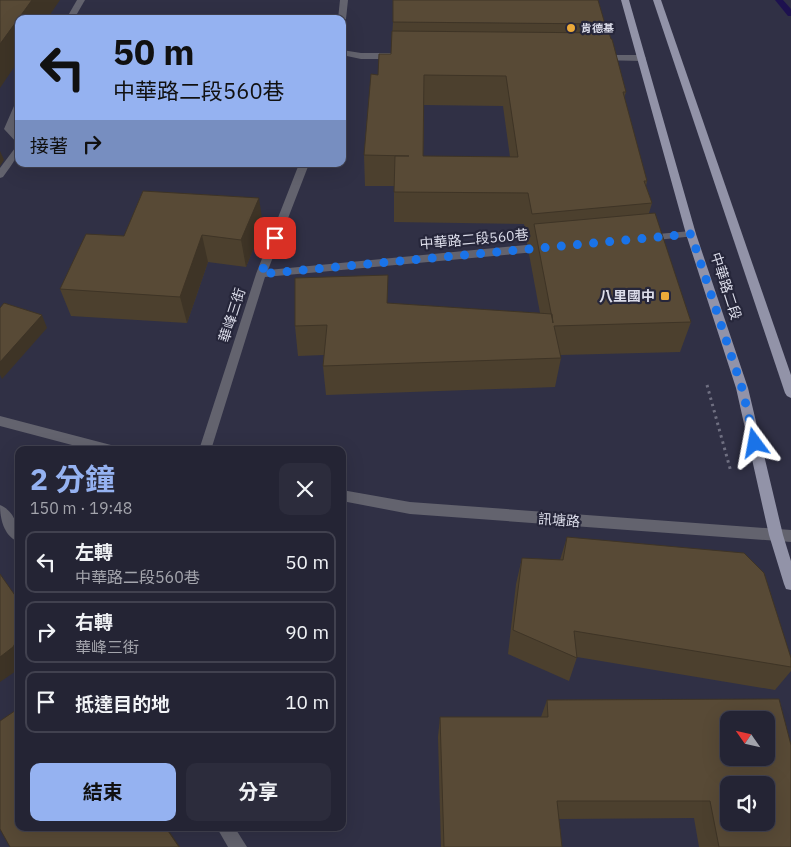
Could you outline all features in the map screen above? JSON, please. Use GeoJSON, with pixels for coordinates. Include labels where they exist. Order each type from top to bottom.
{"type":"FeatureCollection","features":[{"type":"Feature","properties":{"kind":"main road","name":"中華路二段"},"geometry":{"type":"LineString","coordinates":[[625,0],[691,234],[742,388],[776,535],[791,584]]}},
{"type":"Feature","properties":{"kind":"main road","name":"中華路二段"},"geometry":{"type":"LineString","coordinates":[[657,0],[791,393]]}},
{"type":"Feature","properties":{"kind":"street"},"geometry":{"type":"LineString","coordinates":[[72,15],[80,0]]}},
{"type":"Feature","properties":{"kind":"street"},"geometry":{"type":"LineString","coordinates":[[342,15],[344,0]]}},
{"type":"Feature","properties":{"kind":"street"},"geometry":{"type":"LineString","coordinates":[[346,53],[361,56],[400,56]]}},
{"type":"Feature","properties":{"kind":"street"},"geometry":{"type":"LineString","coordinates":[[594,58],[642,58]]}},
{"type":"Feature","properties":{"kind":"street"},"geometry":{"type":"LineString","coordinates":[[15,115],[9,128],[15,136]]}},
{"type":"Feature","properties":{"kind":"street"},"geometry":{"type":"LineString","coordinates":[[0,175],[15,153]]}},
{"type":"Feature","properties":{"kind":"street","name":"華峰三街"},"geometry":{"type":"LineString","coordinates":[[206,446],[261,274],[303,167]]}},
{"type":"Feature","properties":{"kind":"street"},"geometry":{"type":"LineString","coordinates":[[632,239],[691,234]]}},
{"type":"Feature","properties":{"kind":"street","name":"中華路二段560巷"},"geometry":{"type":"LineString","coordinates":[[261,274],[554,246]]}},
{"type":"Feature","properties":{"kind":"street"},"geometry":{"type":"LineString","coordinates":[[0,421],[96,446]]}},
{"type":"Feature","properties":{"kind":"street","name":"訊塘路"},"geometry":{"type":"LineString","coordinates":[[346,496],[410,508],[791,536]]}},
{"type":"Feature","properties":{"kind":"street"},"geometry":{"type":"LineString","coordinates":[[0,511],[15,531]]}},
{"type":"Feature","properties":{"kind":"street"},"geometry":{"type":"LineString","coordinates":[[227,831],[238,847]]}},
{"type":"Feature","properties":{"kind":"path"},"geometry":{"type":"LineString","coordinates":[[707,385],[734,481]]}},
{"type":"Feature","properties":{"kind":"building"},"geometry":{"type":"Polygon","coordinates":[[[0,0],[32,0],[21,15],[15,15],[15,23],[0,44],[0,0]]]}},
{"type":"Feature","properties":{"kind":"building"},"geometry":{"type":"Polygon","coordinates":[[[393,0],[598,0],[605,24],[393,22],[393,0]]]}},
{"type":"Feature","properties":{"kind":"building"},"geometry":{"type":"Polygon","coordinates":[[[392,31],[609,33],[626,92],[623,92],[647,181],[644,181],[652,203],[532,214],[528,193],[394,192],[395,156],[409,156],[364,155],[371,74],[378,75],[379,54],[391,54],[392,31]],[[424,75],[423,156],[518,157],[506,76],[424,75]]]}},
{"type":"Feature","properties":{"kind":"building"},"geometry":{"type":"Polygon","coordinates":[[[143,191],[259,198],[241,240],[202,235],[180,297],[60,289],[86,234],[124,236],[143,191]]]}},
{"type":"Feature","properties":{"kind":"building"},"geometry":{"type":"Polygon","coordinates":[[[655,213],[691,322],[554,326],[561,358],[323,366],[327,325],[295,326],[295,278],[388,275],[387,303],[551,314],[534,224],[655,213]]]}},
{"type":"Feature","properties":{"kind":"building"},"geometry":{"type":"Polygon","coordinates":[[[4,303],[42,315],[0,362],[0,308],[4,303]]]}},
{"type":"Feature","properties":{"kind":"building"},"geometry":{"type":"Polygon","coordinates":[[[567,537],[744,553],[764,573],[791,658],[791,667],[574,631],[577,658],[513,630],[522,558],[563,560],[567,537]]]}},
{"type":"Feature","properties":{"kind":"building"},"geometry":{"type":"Polygon","coordinates":[[[0,574],[15,595],[15,643],[0,657],[0,574]]]}},
{"type":"Feature","properties":{"kind":"building"},"geometry":{"type":"Polygon","coordinates":[[[779,699],[791,745],[791,847],[719,847],[710,801],[557,801],[562,847],[444,847],[440,717],[548,717],[547,700],[779,699]]]}},
{"type":"Feature","properties":{"kind":"building"},"geometry":{"type":"Polygon","coordinates":[[[15,711],[15,831],[168,831],[179,847],[10,847],[0,829],[0,721],[15,711]]]}},
{"type":"Feature","properties":{"kind":"waterway"},"geometry":{"type":"LineString","coordinates":[[779,0],[791,14]]}},
{"type":"Feature","properties":{"kind":"place","name":"肯德基"},"geometry":{"type":"Point","coordinates":[571,28]}},
{"type":"Feature","properties":{"kind":"place","name":"八里國中"},"geometry":{"type":"Point","coordinates":[665,296]}},
{"type":"Feature","properties":{"kind":"route"},"geometry":{"type":"LineString","coordinates":[[275,238],[261,274],[691,234],[742,388],[755,443]]}}]}
